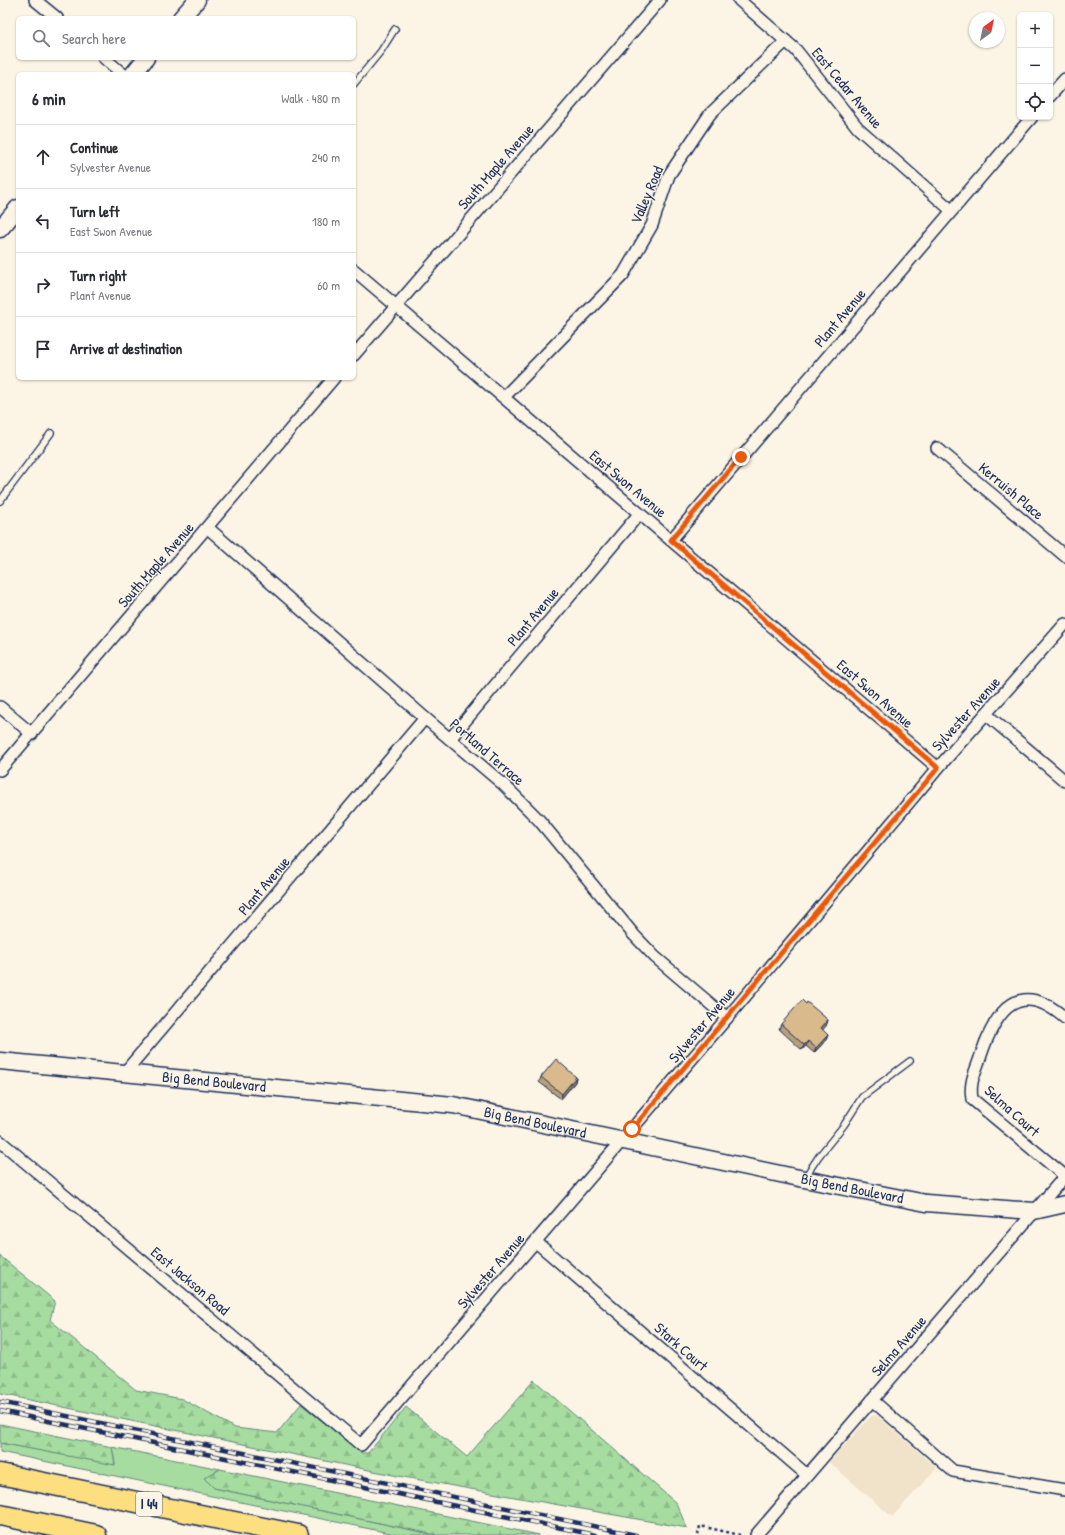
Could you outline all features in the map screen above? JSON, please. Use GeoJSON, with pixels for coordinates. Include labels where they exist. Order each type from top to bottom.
{"type":"FeatureCollection","features":[{"type":"Feature","properties":{"kind":"highway","name":"I 44"},"geometry":{"type":"LineString","coordinates":[[0,1474],[298,1535]]}},
{"type":"Feature","properties":{"kind":"highway"},"geometry":{"type":"LineString","coordinates":[[0,1515],[96,1535]]}},
{"type":"Feature","properties":{"kind":"main road"},"geometry":{"type":"LineString","coordinates":[[183,16],[197,0]]}},
{"type":"Feature","properties":{"kind":"main road"},"geometry":{"type":"LineString","coordinates":[[135,72],[144,60]]}},
{"type":"Feature","properties":{"kind":"main road"},"geometry":{"type":"LineString","coordinates":[[0,229],[16,210]]}},
{"type":"Feature","properties":{"kind":"main road","name":"Big Bend Boulevard"},"geometry":{"type":"LineString","coordinates":[[0,1061],[453,1105],[804,1179],[926,1203],[1034,1211],[1065,1204]]}},
{"type":"Feature","properties":{"kind":"street"},"geometry":{"type":"LineString","coordinates":[[35,0],[54,16]]}},
{"type":"Feature","properties":{"kind":"street","name":"South Maple Avenue"},"geometry":{"type":"LineString","coordinates":[[356,353],[660,0]]}},
{"type":"Feature","properties":{"kind":"street","name":"East Cedar Avenue"},"geometry":{"type":"LineString","coordinates":[[739,0],[786,41],[807,63],[858,128],[951,210]]}},
{"type":"Feature","properties":{"kind":"street","name":"Valley Road"},"geometry":{"type":"LineString","coordinates":[[504,397],[623,275],[652,225],[669,175],[710,114],[786,41]]}},
{"type":"Feature","properties":{"kind":"street"},"geometry":{"type":"LineString","coordinates":[[106,60],[121,72]]}},
{"type":"Feature","properties":{"kind":"street"},"geometry":{"type":"LineString","coordinates":[[1053,93],[1065,79]]}},
{"type":"Feature","properties":{"kind":"street","name":"Plant Avenue"},"geometry":{"type":"LineString","coordinates":[[671,540],[951,210],[1029,120]]}},
{"type":"Feature","properties":{"kind":"street","name":"East Swon Avenue"},"geometry":{"type":"LineString","coordinates":[[356,272],[938,768]]}},
{"type":"Feature","properties":{"kind":"street","name":"South Maple Avenue"},"geometry":{"type":"LineString","coordinates":[[0,770],[208,528],[332,380]]}},
{"type":"Feature","properties":{"kind":"street","name":"Kerruish Place"},"geometry":{"type":"LineString","coordinates":[[937,448],[1065,556]]}},
{"type":"Feature","properties":{"kind":"street","name":"Plant Avenue"},"geometry":{"type":"LineString","coordinates":[[450,739],[639,514]]}},
{"type":"Feature","properties":{"kind":"street","name":"Portland Terrace"},"geometry":{"type":"LineString","coordinates":[[208,528],[425,718],[504,785],[539,820],[634,935],[655,957],[728,1018]]}},
{"type":"Feature","properties":{"kind":"street","name":"Sylvester Avenue"},"geometry":{"type":"LineString","coordinates":[[361,1445],[728,1018],[938,768],[1065,624]]}},
{"type":"Feature","properties":{"kind":"street"},"geometry":{"type":"LineString","coordinates":[[0,707],[32,734]]}},
{"type":"Feature","properties":{"kind":"street"},"geometry":{"type":"LineString","coordinates":[[986,714],[1065,781]]}},
{"type":"Feature","properties":{"kind":"street","name":"Plant Avenue"},"geometry":{"type":"LineString","coordinates":[[125,1072],[425,718]]}},
{"type":"Feature","properties":{"kind":"street","name":"Selma Court"},"geometry":{"type":"LineString","coordinates":[[1065,1018],[1045,1004],[1032,1000],[1013,1002],[1007,1007],[994,1024],[985,1042],[970,1087],[972,1099],[1065,1176]]}},
{"type":"Feature","properties":{"kind":"street","name":"East Jackson Road"},"geometry":{"type":"LineString","coordinates":[[0,1141],[361,1445]]}},
{"type":"Feature","properties":{"kind":"street","name":"Selma Avenue"},"geometry":{"type":"LineString","coordinates":[[756,1535],[1065,1176]]}},
{"type":"Feature","properties":{"kind":"street","name":"Stark Court"},"geometry":{"type":"LineString","coordinates":[[536,1242],[807,1475]]}},
{"type":"Feature","properties":{"kind":"street"},"geometry":{"type":"LineString","coordinates":[[872,1400],[953,1471],[1065,1489]]}},
{"type":"Feature","properties":{"kind":"lane"},"geometry":{"type":"LineString","coordinates":[[356,82],[381,52],[395,29]]}},
{"type":"Feature","properties":{"kind":"lane"},"geometry":{"type":"LineString","coordinates":[[0,501],[51,433]]}},
{"type":"Feature","properties":{"kind":"lane"},"geometry":{"type":"LineString","coordinates":[[804,1179],[819,1156],[844,1125],[862,1097],[910,1061]]}},
{"type":"Feature","properties":{"kind":"path"},"geometry":{"type":"LineString","coordinates":[[698,1535],[700,1526],[740,1535]]}},
{"type":"Feature","properties":{"kind":"shaded area"},"geometry":{"type":"Polygon","coordinates":[[[875,1415],[937,1468],[892,1517],[829,1462],[871,1416],[875,1415]]]}},
{"type":"Feature","properties":{"kind":"green space"},"geometry":{"type":"Polygon","coordinates":[[[0,1256],[55,1301],[50,1320],[136,1390],[182,1399],[235,1428],[277,1433],[301,1404],[362,1453],[368,1453],[406,1407],[467,1457],[534,1380],[676,1503],[687,1528],[398,1476],[0,1394],[0,1256]]]}},
{"type":"Feature","properties":{"kind":"green space"},"geometry":{"type":"Polygon","coordinates":[[[0,1424],[112,1447],[115,1465],[0,1443],[0,1424]]]}},
{"type":"Feature","properties":{"kind":"green space"},"geometry":{"type":"Polygon","coordinates":[[[0,1443],[115,1464],[112,1447],[220,1469],[205,1478],[214,1488],[436,1535],[399,1535],[0,1452],[0,1443]]]}},
{"type":"Feature","properties":{"kind":"green space"},"geometry":{"type":"Polygon","coordinates":[[[220,1469],[539,1535],[436,1535],[214,1488],[204,1478],[220,1469]]]}},
{"type":"Feature","properties":{"kind":"building"},"geometry":{"type":"Polygon","coordinates":[[[802,1000],[806,1004],[807,1002],[828,1020],[821,1028],[828,1035],[816,1048],[808,1041],[804,1045],[781,1024],[802,1000]]]}},
{"type":"Feature","properties":{"kind":"building"},"geometry":{"type":"Polygon","coordinates":[[[556,1059],[576,1077],[562,1094],[541,1077],[556,1059]]]}},
{"type":"Feature","properties":{"kind":"railway"},"geometry":{"type":"LineString","coordinates":[[0,1402],[636,1535]]}},
{"type":"Feature","properties":{"kind":"railway"},"geometry":{"type":"LineString","coordinates":[[0,1411],[595,1535]]}},
{"type":"Feature","properties":{"kind":"route"},"geometry":{"type":"LineString","coordinates":[[632,1129],[738,1006],[938,768],[671,540],[741,457]]}}]}
